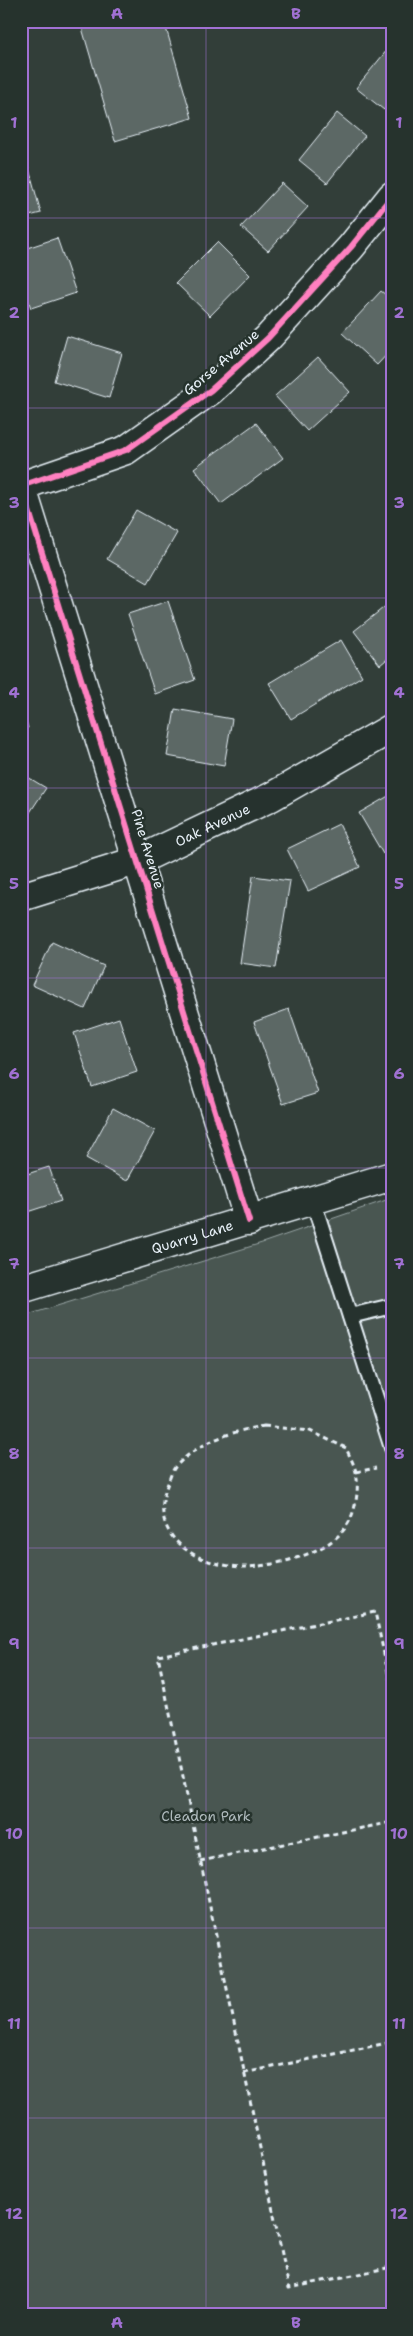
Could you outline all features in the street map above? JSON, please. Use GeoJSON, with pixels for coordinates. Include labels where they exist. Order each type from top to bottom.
{"type":"FeatureCollection","features":[{"type":"Feature","properties":{"kind":"street","name":"Gorse Avenue"},"geometry":{"type":"LineString","coordinates":[[21,486],[126,450],[211,390],[268,338],[351,247],[392,196]]}},
{"type":"Feature","properties":{"kind":"street","name":"Pine Avenue"},"geometry":{"type":"LineString","coordinates":[[21,486],[139,860],[249,1220]]}},
{"type":"Feature","properties":{"kind":"street","name":"Oak Avenue"},"geometry":{"type":"LineString","coordinates":[[21,897],[139,860],[271,798],[392,728]]}},
{"type":"Feature","properties":{"kind":"street","name":"Quarry Lane"},"geometry":{"type":"LineString","coordinates":[[21,1288],[392,1176]]}},
{"type":"Feature","properties":{"kind":"lane"},"geometry":{"type":"LineString","coordinates":[[313,1201],[392,1448]]}},
{"type":"Feature","properties":{"kind":"lane"},"geometry":{"type":"LineString","coordinates":[[350,1316],[392,1306]]}},
{"type":"Feature","properties":{"kind":"path"},"geometry":{"type":"LineString","coordinates":[[264,1426],[310,1431],[346,1448],[356,1472],[357,1488],[354,1512],[342,1533],[323,1546],[269,1565],[242,1567],[214,1563],[185,1550],[169,1534],[162,1517],[165,1490],[174,1467],[206,1444],[234,1431],[264,1426]]}},
{"type":"Feature","properties":{"kind":"path"},"geometry":{"type":"LineString","coordinates":[[356,1472],[383,1467]]}},
{"type":"Feature","properties":{"kind":"path"},"geometry":{"type":"LineString","coordinates":[[392,1691],[375,1612],[158,1656],[288,2288],[392,2267]]}},
{"type":"Feature","properties":{"kind":"path"},"geometry":{"type":"LineString","coordinates":[[200,1861],[392,1822]]}},
{"type":"Feature","properties":{"kind":"path"},"geometry":{"type":"LineString","coordinates":[[244,2073],[392,2042]]}},
{"type":"Feature","properties":{"kind":"green space","name":"Cleadon Park"},"geometry":{"type":"Polygon","coordinates":[[[392,1198],[392,2315],[21,2315],[21,1317],[262,1243],[392,1198]]]}},
{"type":"Feature","properties":{"kind":"building"},"geometry":{"type":"Polygon","coordinates":[[[80,21],[164,21],[192,118],[115,141],[80,21]]]}},
{"type":"Feature","properties":{"kind":"building"},"geometry":{"type":"Polygon","coordinates":[[[392,44],[392,101],[384,110],[356,88],[392,44]]]}},
{"type":"Feature","properties":{"kind":"building"},"geometry":{"type":"Polygon","coordinates":[[[337,113],[365,136],[327,183],[299,160],[337,113]]]}},
{"type":"Feature","properties":{"kind":"building"},"geometry":{"type":"Polygon","coordinates":[[[25,154],[41,213],[21,218],[21,156],[25,154]]]}},
{"type":"Feature","properties":{"kind":"building"},"geometry":{"type":"Polygon","coordinates":[[[282,183],[308,207],[268,251],[241,227],[282,183]]]}},
{"type":"Feature","properties":{"kind":"building"},"geometry":{"type":"Polygon","coordinates":[[[57,238],[76,293],[31,308],[21,279],[21,250],[57,238]]]}},
{"type":"Feature","properties":{"kind":"building"},"geometry":{"type":"Polygon","coordinates":[[[217,242],[250,275],[210,316],[176,283],[217,242]]]}},
{"type":"Feature","properties":{"kind":"building"},"geometry":{"type":"Polygon","coordinates":[[[381,291],[392,300],[392,349],[377,365],[342,333],[381,291]]]}},
{"type":"Feature","properties":{"kind":"building"},"geometry":{"type":"Polygon","coordinates":[[[67,336],[122,353],[109,398],[54,381],[67,336]]]}},
{"type":"Feature","properties":{"kind":"building"},"geometry":{"type":"Polygon","coordinates":[[[318,357],[350,392],[307,431],[275,396],[318,357]]]}},
{"type":"Feature","properties":{"kind":"building"},"geometry":{"type":"Polygon","coordinates":[[[256,423],[283,458],[221,504],[194,468],[256,423]]]}},
{"type":"Feature","properties":{"kind":"building"},"geometry":{"type":"Polygon","coordinates":[[[136,510],[177,533],[148,583],[107,559],[136,510]]]}},
{"type":"Feature","properties":{"kind":"building"},"geometry":{"type":"Polygon","coordinates":[[[168,601],[195,680],[155,694],[128,614],[168,601]]]}},
{"type":"Feature","properties":{"kind":"building"},"geometry":{"type":"Polygon","coordinates":[[[392,601],[392,655],[380,665],[354,631],[392,601]]]}},
{"type":"Feature","properties":{"kind":"building"},"geometry":{"type":"Polygon","coordinates":[[[341,640],[362,676],[291,719],[269,683],[341,640]]]}},
{"type":"Feature","properties":{"kind":"building"},"geometry":{"type":"Polygon","coordinates":[[[21,702],[28,728],[21,730],[21,702]]]}},
{"type":"Feature","properties":{"kind":"building"},"geometry":{"type":"Polygon","coordinates":[[[175,709],[232,719],[224,766],[167,756],[175,709]]]}},
{"type":"Feature","properties":{"kind":"building"},"geometry":{"type":"Polygon","coordinates":[[[21,773],[46,788],[21,826],[21,773]]]}},
{"type":"Feature","properties":{"kind":"building"},"geometry":{"type":"Polygon","coordinates":[[[392,794],[392,849],[383,854],[359,813],[392,794]]]}},
{"type":"Feature","properties":{"kind":"building"},"geometry":{"type":"Polygon","coordinates":[[[339,824],[360,867],[308,891],[287,849],[339,824]]]}},
{"type":"Feature","properties":{"kind":"building"},"geometry":{"type":"Polygon","coordinates":[[[253,876],[290,881],[276,968],[240,963],[253,876]]]}},
{"type":"Feature","properties":{"kind":"building"},"geometry":{"type":"Polygon","coordinates":[[[52,942],[104,966],[85,1009],[32,985],[52,942]]]}},
{"type":"Feature","properties":{"kind":"building"},"geometry":{"type":"Polygon","coordinates":[[[289,1009],[318,1093],[283,1104],[254,1022],[289,1009]]]}},
{"type":"Feature","properties":{"kind":"building"},"geometry":{"type":"Polygon","coordinates":[[[119,1018],[137,1072],[92,1087],[74,1033],[119,1018]]]}},
{"type":"Feature","properties":{"kind":"building"},"geometry":{"type":"Polygon","coordinates":[[[113,1108],[155,1131],[127,1181],[86,1158],[113,1108]]]}},
{"type":"Feature","properties":{"kind":"building"},"geometry":{"type":"Polygon","coordinates":[[[49,1167],[61,1201],[21,1214],[21,1176],[49,1167]]]}},
{"type":"Feature","properties":{"kind":"cycle path"},"geometry":{"type":"LineString","coordinates":[[21,486],[126,450],[211,390],[268,338],[351,247],[392,196]]}},
{"type":"Feature","properties":{"kind":"cycle path"},"geometry":{"type":"LineString","coordinates":[[21,485],[249,1221]]}}]}
